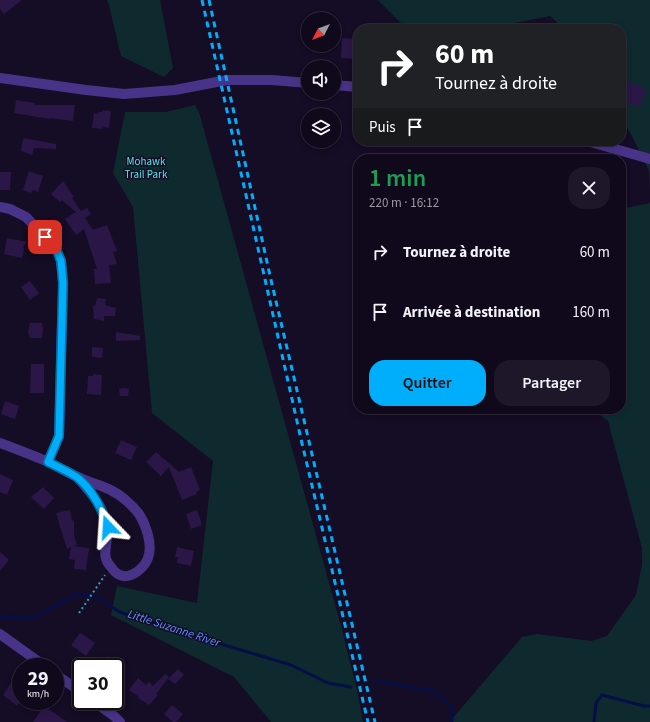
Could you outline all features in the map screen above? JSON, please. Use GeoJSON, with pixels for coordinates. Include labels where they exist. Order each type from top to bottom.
{"type":"FeatureCollection","features":[{"type":"Feature","properties":{"kind":"street"},"geometry":{"type":"LineString","coordinates":[[0,78],[124,94],[175,90],[221,80],[272,80],[301,82]]}},
{"type":"Feature","properties":{"kind":"street"},"geometry":{"type":"LineString","coordinates":[[341,86],[353,87]]}},
{"type":"Feature","properties":{"kind":"street"},"geometry":{"type":"LineString","coordinates":[[604,146],[650,159]]}},
{"type":"Feature","properties":{"kind":"street"},"geometry":{"type":"LineString","coordinates":[[0,207],[10,209],[26,217],[57,251],[61,261],[63,283],[59,436],[48,462]]}},
{"type":"Feature","properties":{"kind":"street"},"geometry":{"type":"LineString","coordinates":[[0,443],[48,462],[78,478],[114,492],[139,514],[147,528],[150,548],[148,558],[143,566],[135,573],[127,576],[121,575],[111,567],[106,560],[105,552],[108,527],[97,500],[78,478]]}},
{"type":"Feature","properties":{"kind":"street"},"geometry":{"type":"LineString","coordinates":[[0,634],[33,658]]}},
{"type":"Feature","properties":{"kind":"street"},"geometry":{"type":"LineString","coordinates":[[106,710],[120,722]]}},
{"type":"Feature","properties":{"kind":"path"},"geometry":{"type":"LineString","coordinates":[[79,613],[111,567]]}},
{"type":"Feature","properties":{"kind":"green space"},"geometry":{"type":"Polygon","coordinates":[[[107,0],[160,0],[173,68],[164,77],[121,56],[107,0]]]}},
{"type":"Feature","properties":{"kind":"green space"},"geometry":{"type":"Polygon","coordinates":[[[378,0],[650,0],[650,191],[649,171],[626,126],[626,24],[559,24],[550,16],[509,24],[402,24],[378,0]]]}},
{"type":"Feature","properties":{"kind":"green space","name":"Mohawk Trail Park"},"geometry":{"type":"Polygon","coordinates":[[[195,105],[199,112],[341,626],[357,690],[363,722],[271,722],[234,677],[111,615],[117,586],[197,603],[213,461],[152,413],[133,207],[113,173],[125,112],[166,112],[195,105]]]}},
{"type":"Feature","properties":{"kind":"green space"},"geometry":{"type":"Polygon","coordinates":[[[650,203],[650,722],[452,722],[452,719],[522,637],[537,634],[591,641],[607,636],[636,595],[642,565],[642,548],[608,421],[599,414],[626,414],[626,208],[650,203]]]}},
{"type":"Feature","properties":{"kind":"building"},"geometry":{"type":"Polygon","coordinates":[[[0,0],[22,0],[4,14],[0,9],[0,0]]]}},
{"type":"Feature","properties":{"kind":"building"},"geometry":{"type":"Polygon","coordinates":[[[342,38],[353,39],[353,59],[341,58],[342,38]]]}},
{"type":"Feature","properties":{"kind":"building"},"geometry":{"type":"Polygon","coordinates":[[[626,81],[646,89],[640,107],[626,102],[626,81]]]}},
{"type":"Feature","properties":{"kind":"building"},"geometry":{"type":"Polygon","coordinates":[[[16,100],[35,103],[35,105],[75,105],[73,121],[14,113],[16,100]]]}},
{"type":"Feature","properties":{"kind":"building"},"geometry":{"type":"Polygon","coordinates":[[[102,110],[111,111],[109,128],[92,128],[94,113],[98,114],[99,112],[102,112],[102,110]]]}},
{"type":"Feature","properties":{"kind":"building"},"geometry":{"type":"Polygon","coordinates":[[[24,138],[56,144],[56,149],[34,148],[32,155],[21,151],[24,138]]]}},
{"type":"Feature","properties":{"kind":"building"},"geometry":{"type":"Polygon","coordinates":[[[29,171],[43,176],[38,192],[33,190],[31,193],[23,190],[29,171]]]}},
{"type":"Feature","properties":{"kind":"building"},"geometry":{"type":"Polygon","coordinates":[[[0,172],[11,172],[10,190],[0,190],[0,172]]]}},
{"type":"Feature","properties":{"kind":"building"},"geometry":{"type":"Polygon","coordinates":[[[63,181],[74,197],[72,198],[81,211],[87,208],[91,214],[85,218],[93,230],[107,225],[117,251],[113,252],[117,264],[109,265],[111,283],[95,284],[94,269],[97,269],[84,229],[76,235],[65,219],[76,212],[62,200],[60,202],[51,194],[63,181]]]}},
{"type":"Feature","properties":{"kind":"building"},"geometry":{"type":"Polygon","coordinates":[[[7,238],[27,242],[23,247],[22,258],[4,254],[7,238]]]}},
{"type":"Feature","properties":{"kind":"building"},"geometry":{"type":"Polygon","coordinates":[[[30,281],[39,293],[30,300],[21,287],[30,281]]]}},
{"type":"Feature","properties":{"kind":"building"},"geometry":{"type":"Polygon","coordinates":[[[97,298],[106,299],[105,305],[116,308],[115,316],[104,316],[104,321],[94,319],[93,306],[95,306],[97,298]]]}},
{"type":"Feature","properties":{"kind":"building"},"geometry":{"type":"Polygon","coordinates":[[[30,323],[42,323],[42,338],[30,338],[28,332],[30,323]]]}},
{"type":"Feature","properties":{"kind":"building"},"geometry":{"type":"Polygon","coordinates":[[[116,332],[140,336],[140,340],[116,341],[116,332]]]}},
{"type":"Feature","properties":{"kind":"building"},"geometry":{"type":"Polygon","coordinates":[[[92,347],[103,348],[102,358],[92,357],[92,347]]]}},
{"type":"Feature","properties":{"kind":"building"},"geometry":{"type":"Polygon","coordinates":[[[31,364],[44,364],[44,393],[30,393],[31,364]]]}},
{"type":"Feature","properties":{"kind":"building"},"geometry":{"type":"Polygon","coordinates":[[[93,374],[102,375],[101,395],[87,394],[88,376],[93,376],[93,374]]]}},
{"type":"Feature","properties":{"kind":"building"},"geometry":{"type":"Polygon","coordinates":[[[119,389],[129,389],[128,396],[120,396],[119,389]]]}},
{"type":"Feature","properties":{"kind":"building"},"geometry":{"type":"Polygon","coordinates":[[[5,401],[19,406],[15,419],[1,414],[5,401]]]}},
{"type":"Feature","properties":{"kind":"building"},"geometry":{"type":"Polygon","coordinates":[[[121,440],[137,447],[131,460],[115,453],[121,440]]]}},
{"type":"Feature","properties":{"kind":"building"},"geometry":{"type":"Polygon","coordinates":[[[156,452],[179,472],[191,467],[200,490],[196,492],[197,494],[182,500],[169,467],[161,476],[146,462],[156,452]]]}},
{"type":"Feature","properties":{"kind":"building"},"geometry":{"type":"Polygon","coordinates":[[[0,474],[13,480],[7,495],[0,492],[0,474]]]}},
{"type":"Feature","properties":{"kind":"building"},"geometry":{"type":"Polygon","coordinates":[[[43,487],[54,498],[44,509],[31,497],[43,487]]]}},
{"type":"Feature","properties":{"kind":"building"},"geometry":{"type":"Polygon","coordinates":[[[70,510],[72,521],[74,520],[74,535],[77,545],[73,546],[89,548],[86,570],[74,569],[75,560],[69,559],[71,547],[67,549],[56,513],[70,510]]]}},
{"type":"Feature","properties":{"kind":"building"},"geometry":{"type":"Polygon","coordinates":[[[197,510],[202,525],[191,529],[186,514],[197,510]]]}},
{"type":"Feature","properties":{"kind":"building"},"geometry":{"type":"Polygon","coordinates":[[[177,547],[194,551],[191,566],[177,563],[178,557],[175,557],[177,547]]]}},
{"type":"Feature","properties":{"kind":"building"},"geometry":{"type":"Polygon","coordinates":[[[0,552],[9,560],[0,571],[0,552]]]}},
{"type":"Feature","properties":{"kind":"building"},"geometry":{"type":"Polygon","coordinates":[[[80,633],[95,643],[86,656],[71,645],[80,633]]]}},
{"type":"Feature","properties":{"kind":"building"},"geometry":{"type":"Polygon","coordinates":[[[178,669],[184,675],[175,684],[168,679],[178,669]]]}},
{"type":"Feature","properties":{"kind":"building"},"geometry":{"type":"Polygon","coordinates":[[[165,674],[169,677],[156,694],[158,695],[149,705],[129,690],[138,678],[146,685],[149,682],[153,686],[165,674]]]}},
{"type":"Feature","properties":{"kind":"building"},"geometry":{"type":"Polygon","coordinates":[[[11,683],[12,702],[3,695],[11,683]]]}},
{"type":"Feature","properties":{"kind":"building"},"geometry":{"type":"Polygon","coordinates":[[[172,705],[183,714],[176,722],[173,722],[164,714],[172,705]]]}},
{"type":"Feature","properties":{"kind":"building"},"geometry":{"type":"Polygon","coordinates":[[[41,710],[50,710],[67,722],[33,722],[41,710]]]}},
{"type":"Feature","properties":{"kind":"waterway","name":"Little Suzanne River"},"geometry":{"type":"LineString","coordinates":[[0,617],[33,618],[77,594],[97,597],[118,611],[128,615],[291,665],[328,683],[351,687]]}},
{"type":"Feature","properties":{"kind":"waterway","name":"Little Suzanne River"},"geometry":{"type":"LineString","coordinates":[[375,681],[434,691],[452,708],[452,722]]}},
{"type":"Feature","properties":{"kind":"waterway","name":"Little Suzanne River"},"geometry":{"type":"LineString","coordinates":[[594,722],[596,703],[602,695],[644,706],[650,706]]}},
{"type":"Feature","properties":{"kind":"railway"},"geometry":{"type":"LineString","coordinates":[[202,0],[301,439],[368,722]]}},
{"type":"Feature","properties":{"kind":"railway"},"geometry":{"type":"LineString","coordinates":[[209,0],[271,280],[375,722]]}},
{"type":"Feature","properties":{"kind":"route"},"geometry":{"type":"LineString","coordinates":[[45,237],[57,251],[61,261],[63,283],[59,436],[48,462],[78,478],[97,500],[108,527]]}}]}
